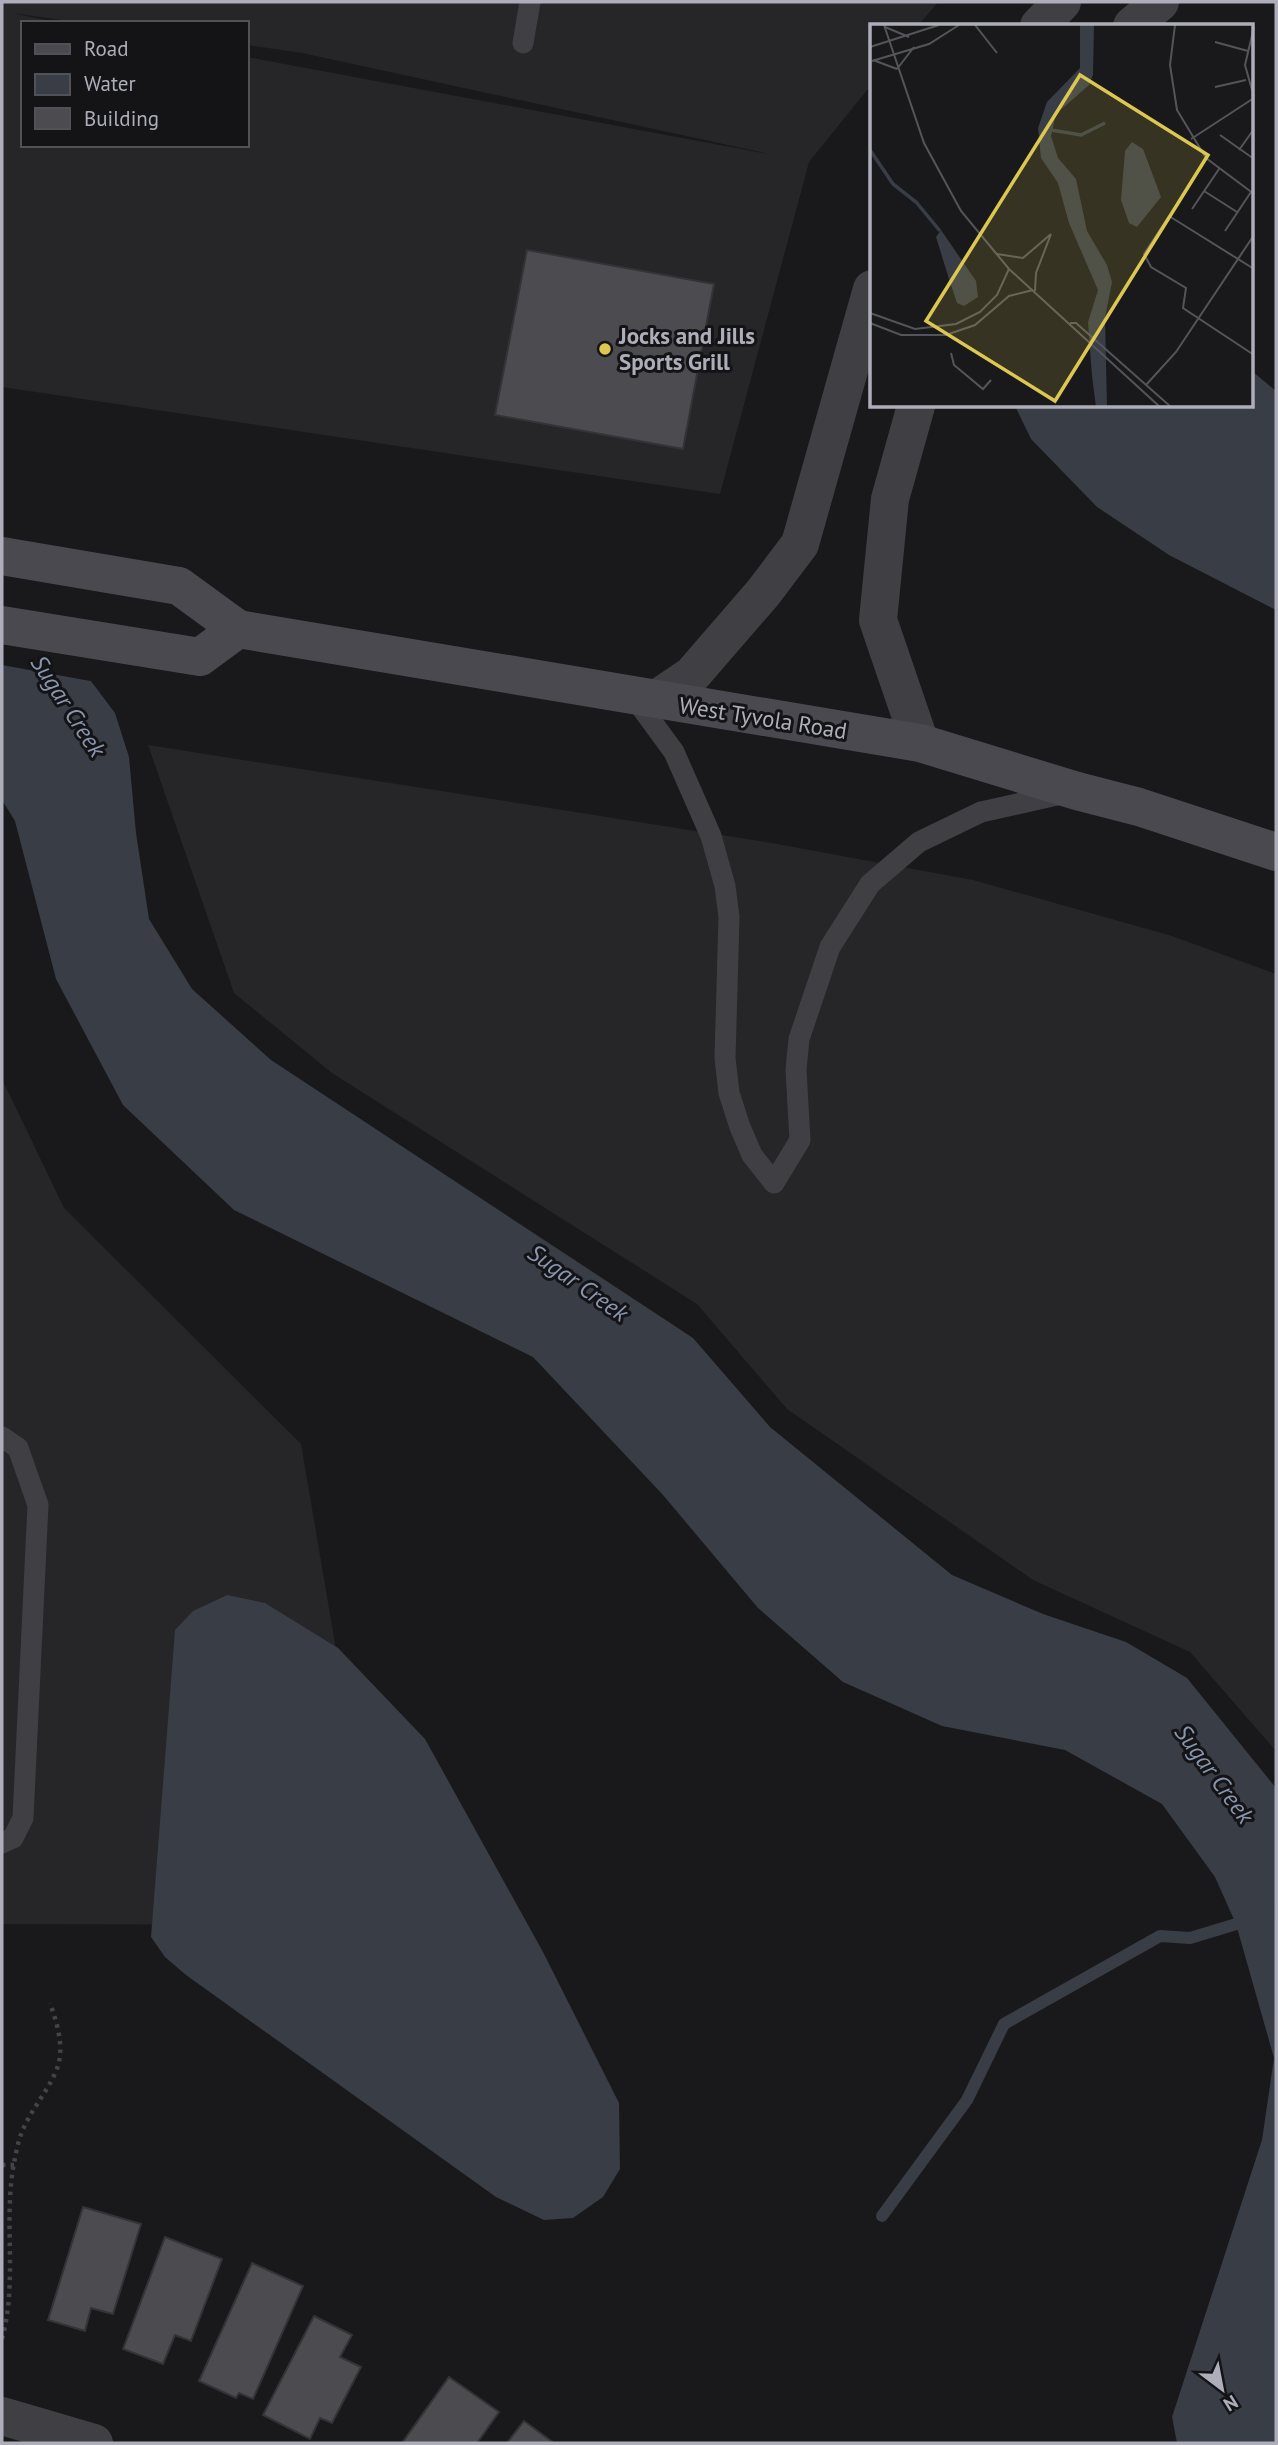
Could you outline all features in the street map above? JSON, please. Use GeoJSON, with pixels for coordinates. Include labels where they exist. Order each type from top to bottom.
{"type":"FeatureCollection","features":[{"type":"Feature","properties":{"kind":"main road","name":"West Tyvola Road"},"geometry":{"type":"LineString","coordinates":[[2,555],[179,586],[239,629],[920,743],[1139,807],[1276,852]]}},
{"type":"Feature","properties":{"kind":"main road"},"geometry":{"type":"LineString","coordinates":[[2,625],[200,657],[239,629]]}},
{"type":"Feature","properties":{"kind":"street"},"geometry":{"type":"LineString","coordinates":[[1041,24],[1062,2]]}},
{"type":"Feature","properties":{"kind":"street"},"geometry":{"type":"LineString","coordinates":[[1134,24],[1160,2]]}},
{"type":"Feature","properties":{"kind":"street"},"geometry":{"type":"LineString","coordinates":[[644,698],[692,676],[763,593],[800,544],[870,296]]}},
{"type":"Feature","properties":{"kind":"street"},"geometry":{"type":"LineString","coordinates":[[915,408],[890,499],[878,620],[920,743]]}},
{"type":"Feature","properties":{"kind":"street"},"geometry":{"type":"LineString","coordinates":[[2,2416],[94,2443]]}},
{"type":"Feature","properties":{"kind":"lane"},"geometry":{"type":"LineString","coordinates":[[523,43],[530,2]]}},
{"type":"Feature","properties":{"kind":"lane"},"geometry":{"type":"LineString","coordinates":[[644,698],[674,752],[711,836],[729,917],[725,1058],[729,1093],[752,1155],[774,1183],[800,1140],[796,1070],[799,1039],[830,947],[870,884],[919,842],[981,812],[1077,791]]}},
{"type":"Feature","properties":{"kind":"lane"},"geometry":{"type":"LineString","coordinates":[[2,1437],[18,1448],[38,1504],[23,1818],[13,1838],[2,1843]]}},
{"type":"Feature","properties":{"kind":"path"},"geometry":{"type":"LineString","coordinates":[[2,2339],[9,2295],[9,2201],[14,2165],[21,2133],[58,2065],[58,2026],[50,2003]]}},
{"type":"Feature","properties":{"kind":"path"},"geometry":{"type":"LineString","coordinates":[[2,2165],[14,2165]]}},
{"type":"Feature","properties":{"kind":"shaded area"},"geometry":{"type":"Polygon","coordinates":[[[2,2],[938,2],[920,24],[870,24],[870,86],[809,162],[720,494],[2,387],[2,2]]]}},
{"type":"Feature","properties":{"kind":"shaded area"},"geometry":{"type":"Polygon","coordinates":[[[148,745],[766,842],[973,880],[1172,936],[1276,974],[1276,1751],[1190,1652],[1033,1580],[787,1409],[697,1304],[332,1073],[234,993],[148,745]]]}},
{"type":"Feature","properties":{"kind":"shaded area"},"geometry":{"type":"Polygon","coordinates":[[[2,1079],[64,1208],[301,1444],[375,1878],[335,1925],[2,1924],[2,1079]]]}},
{"type":"Feature","properties":{"kind":"water"},"geometry":{"type":"Polygon","coordinates":[[[1254,373],[1276,391],[1276,610],[1169,555],[1097,507],[1031,439],[1016,408],[1254,408],[1254,373]]]}},
{"type":"Feature","properties":{"kind":"water","name":"Sugar Creek"},"geometry":{"type":"Polygon","coordinates":[[[2,563],[115,713],[129,757],[136,833],[149,919],[192,989],[271,1060],[693,1338],[770,1427],[952,1575],[1043,1614],[1126,1642],[1187,1678],[1276,1788],[1276,2443],[1177,2443],[1172,2417],[1262,2140],[1274,2058],[1236,1924],[1215,1877],[1162,1804],[1065,1750],[942,1726],[843,1682],[758,1608],[663,1495],[533,1357],[234,1210],[123,1105],[56,979],[15,821],[2,800],[2,563]]]}},
{"type":"Feature","properties":{"kind":"water"},"geometry":{"type":"Polygon","coordinates":[[[227,1595],[265,1603],[338,1648],[425,1739],[543,1952],[619,2103],[620,2169],[603,2197],[573,2218],[544,2220],[496,2197],[186,1975],[165,1957],[151,1937],[175,1630],[193,1611],[227,1595]]]}},
{"type":"Feature","properties":{"kind":"pier"},"geometry":{"type":"Polygon","coordinates":[[[2,560],[5,561],[96,682],[2,665],[2,560]]]}},
{"type":"Feature","properties":{"kind":"building","name":"Jocks and Jills Sports Grill"},"geometry":{"type":"Polygon","coordinates":[[[527,250],[714,284],[683,449],[495,415],[527,250]]]}},
{"type":"Feature","properties":{"kind":"building"},"geometry":{"type":"Polygon","coordinates":[[[83,2207],[141,2224],[113,2314],[91,2308],[85,2331],[48,2320],[83,2207]]]}},
{"type":"Feature","properties":{"kind":"building"},"geometry":{"type":"Polygon","coordinates":[[[165,2237],[222,2259],[191,2341],[175,2335],[163,2364],[123,2349],[165,2237]]]}},
{"type":"Feature","properties":{"kind":"building"},"geometry":{"type":"Polygon","coordinates":[[[252,2263],[303,2286],[253,2399],[239,2393],[236,2398],[199,2381],[252,2263]]]}},
{"type":"Feature","properties":{"kind":"building"},"geometry":{"type":"Polygon","coordinates":[[[314,2316],[352,2335],[340,2357],[361,2367],[332,2423],[320,2418],[310,2439],[263,2415],[314,2316]]]}},
{"type":"Feature","properties":{"kind":"building"},"geometry":{"type":"Polygon","coordinates":[[[449,2377],[499,2412],[477,2443],[402,2443],[449,2377]]]}},
{"type":"Feature","properties":{"kind":"building"},"geometry":{"type":"Polygon","coordinates":[[[524,2421],[554,2443],[507,2443],[524,2421]]]}},
{"type":"Feature","properties":{"kind":"waterway"},"geometry":{"type":"LineString","coordinates":[[882,2216],[967,2100],[1004,2024],[1160,1936],[1190,1938],[1276,1912]]}},
{"type":"Feature","properties":{"kind":"place","name":"Jocks and Jills Sports Grill"},"geometry":{"type":"Point","coordinates":[605,349]}}]}
